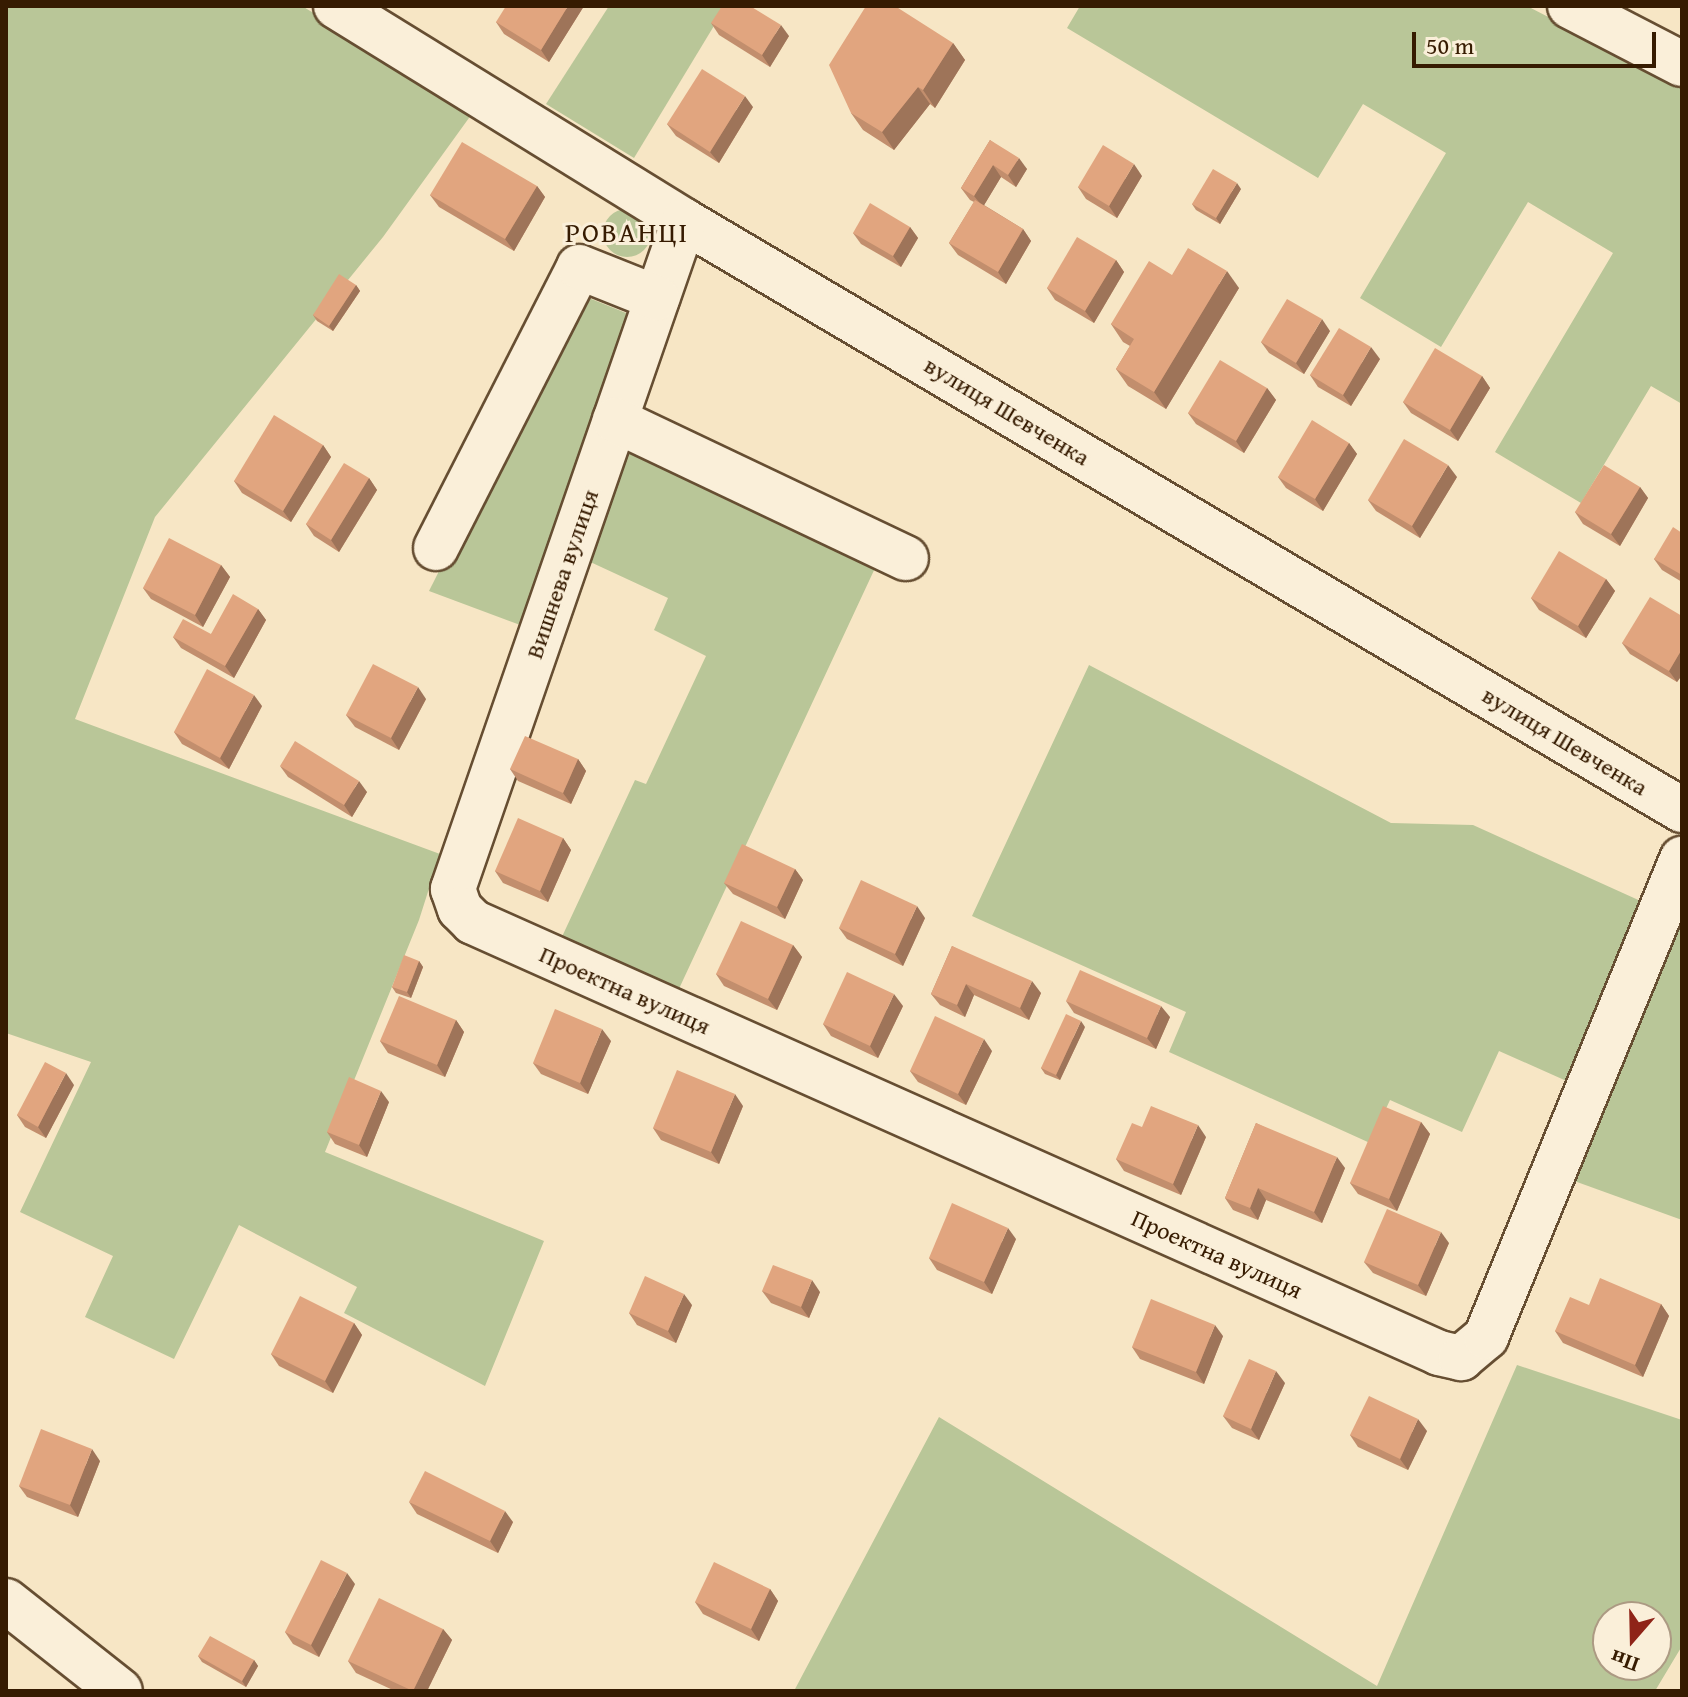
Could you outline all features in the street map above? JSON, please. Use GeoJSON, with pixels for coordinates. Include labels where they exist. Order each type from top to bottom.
{"type":"FeatureCollection","features":[{"type":"Feature","properties":{"kind":"street","name":"вулиця Шевченка"},"geometry":{"type":"LineString","coordinates":[[336,6],[684,221],[1682,810]]}},
{"type":"Feature","properties":{"kind":"street"},"geometry":{"type":"LineString","coordinates":[[1570,6],[1682,63]]}},
{"type":"Feature","properties":{"kind":"street","name":"Вишнева вулиця"},"geometry":{"type":"LineString","coordinates":[[473,922],[460,909],[453,889],[684,221]]}},
{"type":"Feature","properties":{"kind":"street"},"geometry":{"type":"LineString","coordinates":[[436,548],[579,267],[657,298]]}},
{"type":"Feature","properties":{"kind":"street"},"geometry":{"type":"LineString","coordinates":[[615,420],[906,558]]}},
{"type":"Feature","properties":{"kind":"street","name":"Проектна вулиця"},"geometry":{"type":"LineString","coordinates":[[473,922],[1439,1353],[1461,1358],[1486,1337],[1682,859]]}},
{"type":"Feature","properties":{"kind":"street"},"geometry":{"type":"LineString","coordinates":[[6,1601],[120,1691]]}},
{"type":"Feature","properties":{"kind":"green space"},"geometry":{"type":"Polygon","coordinates":[[[6,6],[302,6],[474,111],[383,237],[155,517],[75,719],[440,854],[419,920],[325,1152],[544,1241],[485,1386],[344,1313],[357,1287],[239,1225],[174,1359],[85,1317],[113,1256],[20,1212],[91,1062],[6,1033],[6,6]]]}},
{"type":"Feature","properties":{"kind":"green space"},"geometry":{"type":"Polygon","coordinates":[[[609,6],[726,6],[634,158],[546,104],[609,6]]]}},
{"type":"Feature","properties":{"kind":"green space"},"geometry":{"type":"Polygon","coordinates":[[[1080,6],[1527,6],[1682,86],[1682,404],[1651,386],[1581,503],[1495,452],[1613,253],[1528,202],[1441,347],[1360,298],[1446,153],[1363,104],[1318,178],[1067,28],[1080,6]]]}},
{"type":"Feature","properties":{"kind":"green space"},"geometry":{"type":"Polygon","coordinates":[[[627,209],[644,216],[651,233],[644,250],[627,257],[610,250],[603,233],[610,216],[627,209]]]}},
{"type":"Feature","properties":{"kind":"green space"},"geometry":{"type":"Polygon","coordinates":[[[579,294],[631,315],[523,626],[429,591],[579,294]]]}},
{"type":"Feature","properties":{"kind":"green space"},"geometry":{"type":"Polygon","coordinates":[[[624,448],[876,566],[677,993],[560,941],[635,780],[646,784],[706,656],[654,630],[668,598],[586,560],[624,448]]]}},
{"type":"Feature","properties":{"kind":"green space"},"geometry":{"type":"Polygon","coordinates":[[[1089,665],[1391,823],[1473,825],[1645,903],[1571,1083],[1499,1051],[1462,1132],[1390,1100],[1370,1143],[1169,1052],[1186,1012],[972,916],[1089,665]]]}},
{"type":"Feature","properties":{"kind":"green space"},"geometry":{"type":"Polygon","coordinates":[[[1682,908],[1682,1220],[1566,1178],[1682,908]]]}},
{"type":"Feature","properties":{"kind":"green space"},"geometry":{"type":"Polygon","coordinates":[[[1517,1365],[1682,1420],[1682,1646],[1672,1663],[1672,1601],[1592,1601],[1592,1681],[1661,1681],[1655,1691],[794,1691],[939,1417],[1377,1686],[1517,1365]]]}},
{"type":"Feature","properties":{"kind":"building"},"geometry":{"type":"Polygon","coordinates":[[[506,6],[568,6],[541,50],[496,22],[506,6]]]}},
{"type":"Feature","properties":{"kind":"building"},"geometry":{"type":"Polygon","coordinates":[[[722,6],[750,6],[781,25],[762,55],[711,23],[722,6]]]}},
{"type":"Feature","properties":{"kind":"building"},"geometry":{"type":"Polygon","coordinates":[[[866,6],[895,6],[953,43],[923,90],[918,87],[882,132],[851,113],[829,65],[866,6]]]}},
{"type":"Feature","properties":{"kind":"building"},"geometry":{"type":"Polygon","coordinates":[[[702,69],[745,96],[710,152],[667,124],[702,69]]]}},
{"type":"Feature","properties":{"kind":"building"},"geometry":{"type":"Polygon","coordinates":[[[990,140],[1019,158],[1008,175],[993,165],[974,196],[961,188],[990,140]]]}},
{"type":"Feature","properties":{"kind":"building"},"geometry":{"type":"Polygon","coordinates":[[[462,142],[537,186],[505,239],[430,195],[462,142]]]}},
{"type":"Feature","properties":{"kind":"building"},"geometry":{"type":"Polygon","coordinates":[[[1103,145],[1134,164],[1109,206],[1078,187],[1103,145]]]}},
{"type":"Feature","properties":{"kind":"building"},"geometry":{"type":"Polygon","coordinates":[[[1213,169],[1237,183],[1216,218],[1192,204],[1213,169]]]}},
{"type":"Feature","properties":{"kind":"building"},"geometry":{"type":"Polygon","coordinates":[[[975,200],[1023,229],[998,272],[949,243],[975,200]]]}},
{"type":"Feature","properties":{"kind":"building"},"geometry":{"type":"Polygon","coordinates":[[[870,203],[910,227],[893,256],[853,233],[870,203]]]}},
{"type":"Feature","properties":{"kind":"building"},"geometry":{"type":"Polygon","coordinates":[[[1077,237],[1116,260],[1085,311],[1047,288],[1077,237]]]}},
{"type":"Feature","properties":{"kind":"building"},"geometry":{"type":"Polygon","coordinates":[[[1188,248],[1227,271],[1154,392],[1116,369],[1134,339],[1111,324],[1149,261],[1172,275],[1188,248]]]}},
{"type":"Feature","properties":{"kind":"building"},"geometry":{"type":"Polygon","coordinates":[[[339,274],[356,285],[329,326],[313,315],[339,274]]]}},
{"type":"Feature","properties":{"kind":"building"},"geometry":{"type":"Polygon","coordinates":[[[1287,299],[1322,319],[1296,363],[1261,342],[1287,299]]]}},
{"type":"Feature","properties":{"kind":"building"},"geometry":{"type":"Polygon","coordinates":[[[1339,328],[1371,347],[1343,395],[1310,375],[1339,328]]]}},
{"type":"Feature","properties":{"kind":"building"},"geometry":{"type":"Polygon","coordinates":[[[1435,348],[1482,376],[1450,430],[1403,402],[1435,348]]]}},
{"type":"Feature","properties":{"kind":"building"},"geometry":{"type":"Polygon","coordinates":[[[1220,360],[1267,388],[1236,441],[1188,413],[1220,360]]]}},
{"type":"Feature","properties":{"kind":"building"},"geometry":{"type":"Polygon","coordinates":[[[274,415],[323,445],[283,511],[234,481],[274,415]]]}},
{"type":"Feature","properties":{"kind":"building"},"geometry":{"type":"Polygon","coordinates":[[[1312,420],[1349,443],[1315,499],[1278,477],[1312,420]]]}},
{"type":"Feature","properties":{"kind":"building"},"geometry":{"type":"Polygon","coordinates":[[[1404,439],[1448,465],[1412,526],[1368,500],[1404,439]]]}},
{"type":"Feature","properties":{"kind":"building"},"geometry":{"type":"Polygon","coordinates":[[[344,463],[369,478],[331,540],[306,524],[344,463]]]}},
{"type":"Feature","properties":{"kind":"building"},"geometry":{"type":"Polygon","coordinates":[[[1604,465],[1640,487],[1611,534],[1575,512],[1604,465]]]}},
{"type":"Feature","properties":{"kind":"building"},"geometry":{"type":"Polygon","coordinates":[[[1673,527],[1682,533],[1682,575],[1654,559],[1673,527]]]}},
{"type":"Feature","properties":{"kind":"building"},"geometry":{"type":"Polygon","coordinates":[[[169,538],[221,565],[195,615],[143,588],[169,538]]]}},
{"type":"Feature","properties":{"kind":"building"},"geometry":{"type":"Polygon","coordinates":[[[1559,551],[1606,579],[1578,626],[1531,598],[1559,551]]]}},
{"type":"Feature","properties":{"kind":"building"},"geometry":{"type":"Polygon","coordinates":[[[233,594],[258,609],[225,666],[173,637],[183,619],[211,634],[233,594]]]}},
{"type":"Feature","properties":{"kind":"building"},"geometry":{"type":"Polygon","coordinates":[[[1650,597],[1682,616],[1682,649],[1669,671],[1622,643],[1650,597]]]}},
{"type":"Feature","properties":{"kind":"building"},"geometry":{"type":"Polygon","coordinates":[[[373,664],[418,687],[391,738],[346,715],[373,664]]]}},
{"type":"Feature","properties":{"kind":"building"},"geometry":{"type":"Polygon","coordinates":[[[207,669],[254,695],[220,758],[174,732],[207,669]]]}},
{"type":"Feature","properties":{"kind":"building"},"geometry":{"type":"Polygon","coordinates":[[[525,736],[578,759],[563,793],[510,769],[525,736]]]}},
{"type":"Feature","properties":{"kind":"building"},"geometry":{"type":"Polygon","coordinates":[[[295,741],[359,781],[344,805],[280,766],[295,741]]]}},
{"type":"Feature","properties":{"kind":"building"},"geometry":{"type":"Polygon","coordinates":[[[518,818],[563,838],[540,891],[495,871],[518,818]]]}},
{"type":"Feature","properties":{"kind":"building"},"geometry":{"type":"Polygon","coordinates":[[[742,844],[795,869],[777,907],[724,883],[742,844]]]}},
{"type":"Feature","properties":{"kind":"building"},"geometry":{"type":"Polygon","coordinates":[[[861,880],[917,906],[895,954],[839,928],[861,880]]]}},
{"type":"Feature","properties":{"kind":"building"},"geometry":{"type":"Polygon","coordinates":[[[741,921],[793,945],[768,999],[716,974],[741,921]]]}},
{"type":"Feature","properties":{"kind":"building"},"geometry":{"type":"Polygon","coordinates":[[[952,946],[1032,981],[1020,1008],[966,984],[957,1005],[931,994],[952,946]]]}},
{"type":"Feature","properties":{"kind":"building"},"geometry":{"type":"Polygon","coordinates":[[[404,955],[419,961],[407,992],[392,987],[404,955]]]}},
{"type":"Feature","properties":{"kind":"building"},"geometry":{"type":"Polygon","coordinates":[[[1080,970],[1161,1006],[1147,1038],[1066,1001],[1080,970]]]}},
{"type":"Feature","properties":{"kind":"building"},"geometry":{"type":"Polygon","coordinates":[[[847,972],[894,994],[870,1046],[823,1024],[847,972]]]}},
{"type":"Feature","properties":{"kind":"building"},"geometry":{"type":"Polygon","coordinates":[[[399,996],[456,1020],[437,1065],[380,1041],[399,996]]]}},
{"type":"Feature","properties":{"kind":"building"},"geometry":{"type":"Polygon","coordinates":[[[555,1009],[602,1029],[580,1083],[533,1063],[555,1009]]]}},
{"type":"Feature","properties":{"kind":"building"},"geometry":{"type":"Polygon","coordinates":[[[1066,1014],[1081,1021],[1056,1075],[1041,1068],[1066,1014]]]}},
{"type":"Feature","properties":{"kind":"building"},"geometry":{"type":"Polygon","coordinates":[[[935,1016],[984,1039],[958,1094],[910,1071],[935,1016]]]}},
{"type":"Feature","properties":{"kind":"building"},"geometry":{"type":"Polygon","coordinates":[[[45,1062],[66,1073],[38,1127],[17,1115],[45,1062]]]}},
{"type":"Feature","properties":{"kind":"building"},"geometry":{"type":"Polygon","coordinates":[[[677,1070],[735,1094],[711,1152],[653,1128],[677,1070]]]}},
{"type":"Feature","properties":{"kind":"building"},"geometry":{"type":"Polygon","coordinates":[[[349,1077],[381,1091],[359,1145],[327,1132],[349,1077]]]}},
{"type":"Feature","properties":{"kind":"building"},"geometry":{"type":"Polygon","coordinates":[[[1151,1106],[1198,1125],[1173,1184],[1116,1159],[1132,1123],[1142,1127],[1151,1106]]]}},
{"type":"Feature","properties":{"kind":"building"},"geometry":{"type":"Polygon","coordinates":[[[1383,1106],[1421,1122],[1389,1199],[1350,1183],[1383,1106]]]}},
{"type":"Feature","properties":{"kind":"building"},"geometry":{"type":"Polygon","coordinates":[[[1256,1123],[1337,1157],[1314,1212],[1258,1188],[1250,1208],[1225,1198],[1256,1123]]]}},
{"type":"Feature","properties":{"kind":"building"},"geometry":{"type":"Polygon","coordinates":[[[952,1203],[1008,1228],[984,1282],[929,1258],[952,1203]]]}},
{"type":"Feature","properties":{"kind":"building"},"geometry":{"type":"Polygon","coordinates":[[[1387,1209],[1441,1232],[1418,1285],[1364,1262],[1387,1209]]]}},
{"type":"Feature","properties":{"kind":"building"},"geometry":{"type":"Polygon","coordinates":[[[773,1265],[812,1280],[801,1307],[762,1291],[773,1265]]]}},
{"type":"Feature","properties":{"kind":"building"},"geometry":{"type":"Polygon","coordinates":[[[645,1276],[684,1294],[668,1331],[629,1313],[645,1276]]]}},
{"type":"Feature","properties":{"kind":"building"},"geometry":{"type":"Polygon","coordinates":[[[1600,1278],[1661,1304],[1635,1365],[1555,1331],[1570,1297],[1589,1305],[1600,1278]]]}},
{"type":"Feature","properties":{"kind":"building"},"geometry":{"type":"Polygon","coordinates":[[[300,1296],[354,1323],[325,1381],[271,1354],[300,1296]]]}},
{"type":"Feature","properties":{"kind":"building"},"geometry":{"type":"Polygon","coordinates":[[[1151,1299],[1215,1325],[1196,1372],[1132,1347],[1151,1299]]]}},
{"type":"Feature","properties":{"kind":"building"},"geometry":{"type":"Polygon","coordinates":[[[1249,1359],[1276,1371],[1251,1429],[1223,1416],[1249,1359]]]}},
{"type":"Feature","properties":{"kind":"building"},"geometry":{"type":"Polygon","coordinates":[[[1369,1396],[1418,1419],[1400,1459],[1350,1435],[1369,1396]]]}},
{"type":"Feature","properties":{"kind":"building"},"geometry":{"type":"Polygon","coordinates":[[[41,1429],[92,1449],[70,1505],[19,1486],[41,1429]]]}},
{"type":"Feature","properties":{"kind":"building"},"geometry":{"type":"Polygon","coordinates":[[[425,1471],[505,1511],[490,1541],[409,1502],[425,1471]]]}},
{"type":"Feature","properties":{"kind":"building"},"geometry":{"type":"Polygon","coordinates":[[[321,1560],[347,1573],[311,1645],[285,1632],[321,1560]]]}},
{"type":"Feature","properties":{"kind":"building"},"geometry":{"type":"Polygon","coordinates":[[[714,1562],[770,1589],[751,1629],[695,1602],[714,1562]]]}},
{"type":"Feature","properties":{"kind":"building"},"geometry":{"type":"Polygon","coordinates":[[[379,1598],[443,1629],[413,1691],[348,1661],[379,1598]]]}},
{"type":"Feature","properties":{"kind":"building"},"geometry":{"type":"Polygon","coordinates":[[[210,1636],[254,1660],[242,1681],[198,1656],[210,1636]]]}},
{"type":"Feature","properties":{"kind":"district","name":"РОВАНЦІ"},"geometry":{"type":"Point","coordinates":[627,232]}}]}
